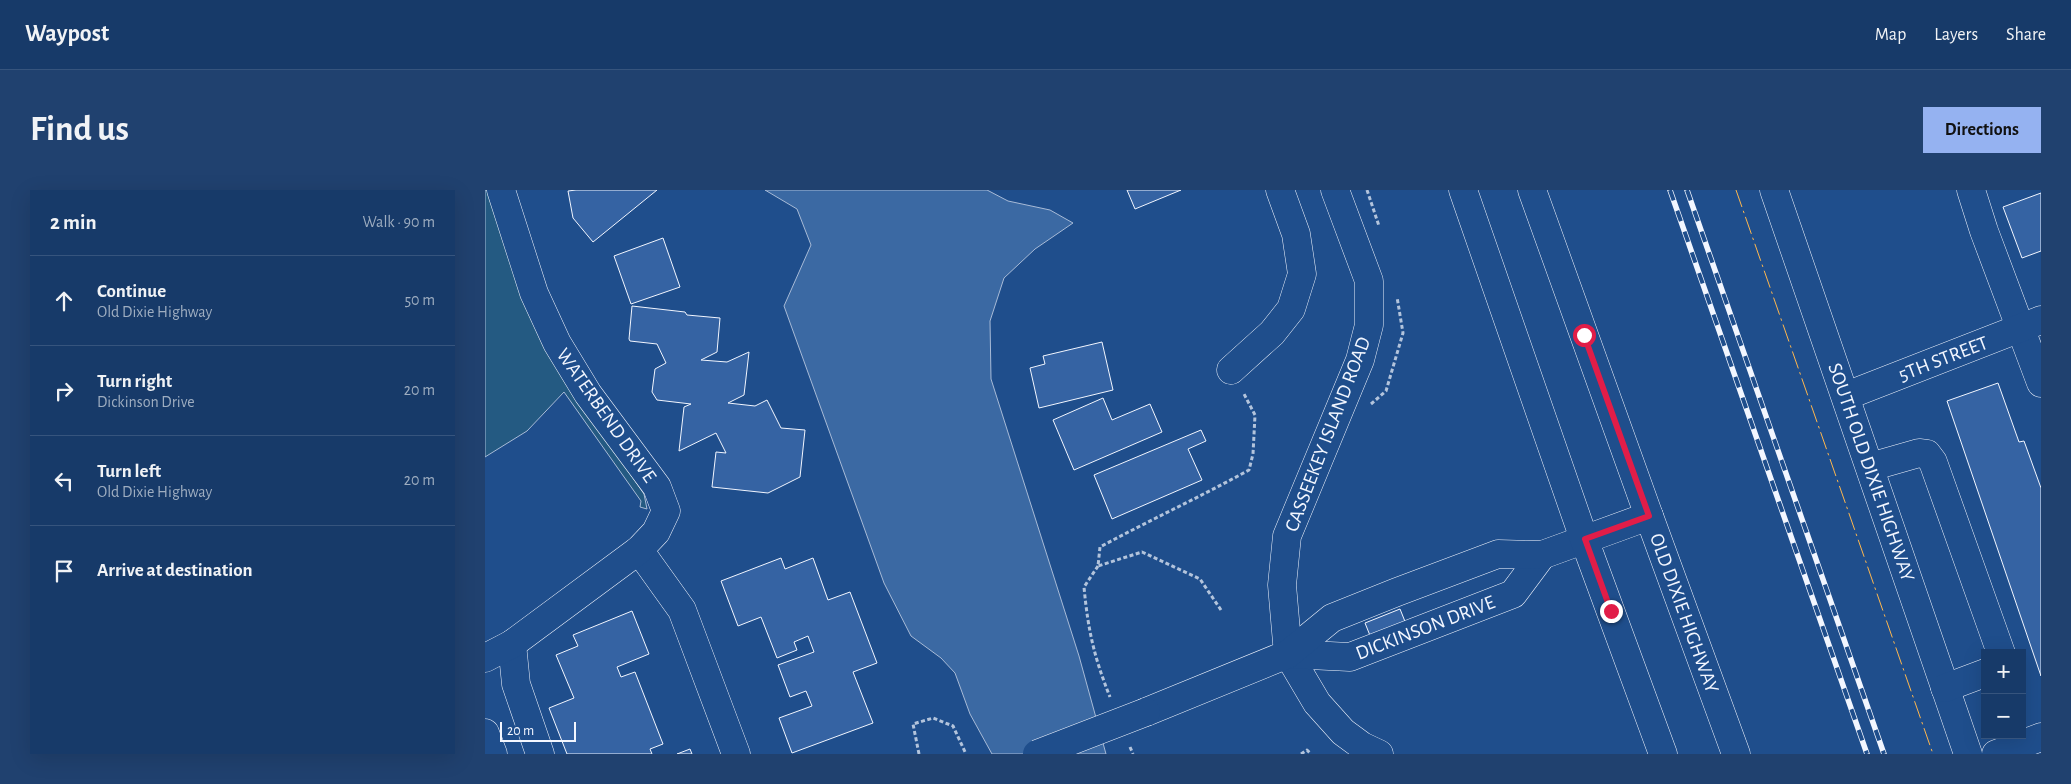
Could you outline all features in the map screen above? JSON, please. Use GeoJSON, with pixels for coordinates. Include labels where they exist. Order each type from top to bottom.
{"type":"FeatureCollection","features":[{"type":"Feature","properties":{"kind":"street","name":"WATERBEND DRIVE"},"geometry":{"type":"LineString","coordinates":[[485,658],[512,644],[639,550],[656,532],[666,511],[657,487],[588,394],[557,343],[535,293],[501,190]]}},
{"type":"Feature","properties":{"kind":"street"},"geometry":{"type":"LineString","coordinates":[[1231,370],[1271,333],[1291,309],[1302,274],[1296,234],[1281,190]]}},
{"type":"Feature","properties":{"kind":"street","name":"CASSEEKEY ISLAND ROAD"},"geometry":{"type":"LineString","coordinates":[[1288,654],[1282,585],[1287,536],[1360,360],[1369,325],[1369,281],[1335,190]]}},
{"type":"Feature","properties":{"kind":"street"},"geometry":{"type":"LineString","coordinates":[[1463,190],[1585,539],[1663,754]]}},
{"type":"Feature","properties":{"kind":"street","name":"OLD DIXIE HIGHWAY"},"geometry":{"type":"LineString","coordinates":[[1532,190],[1737,754]]}},
{"type":"Feature","properties":{"kind":"street","name":"SOUTH OLD DIXIE HIGHWAY"},"geometry":{"type":"LineString","coordinates":[[1774,190],[1968,754]]}},
{"type":"Feature","properties":{"kind":"street"},"geometry":{"type":"LineString","coordinates":[[1971,190],[1984,231],[2031,324],[2041,383]]}},
{"type":"Feature","properties":{"kind":"street","name":"5TH STREET"},"geometry":{"type":"LineString","coordinates":[[1846,396],[2031,324]]}},
{"type":"Feature","properties":{"kind":"street"},"geometry":{"type":"LineString","coordinates":[[1870,467],[1919,453],[1927,454],[1933,462],[2000,649]]}},
{"type":"Feature","properties":{"kind":"street","name":"DICKINSON DRIVE"},"geometry":{"type":"LineString","coordinates":[[1037,754],[1147,712],[1288,654],[1331,618],[1498,554],[1542,555],[1649,516]]}},
{"type":"Feature","properties":{"kind":"street"},"geometry":{"type":"LineString","coordinates":[[639,550],[682,610],[736,754]]}},
{"type":"Feature","properties":{"kind":"street","name":"DICKINSON DRIVE"},"geometry":{"type":"LineString","coordinates":[[1288,654],[1350,657],[1431,626],[1513,594],[1542,555]]}},
{"type":"Feature","properties":{"kind":"street"},"geometry":{"type":"LineString","coordinates":[[1422,583],[1413,595],[1415,609],[1422,620],[1431,626]]}},
{"type":"Feature","properties":{"kind":"street"},"geometry":{"type":"LineString","coordinates":[[512,644],[516,684],[540,754]]}},
{"type":"Feature","properties":{"kind":"street"},"geometry":{"type":"LineString","coordinates":[[1288,654],[1317,703],[1343,732],[1362,746],[1379,754]]}},
{"type":"Feature","properties":{"kind":"street"},"geometry":{"type":"LineString","coordinates":[[1945,688],[1981,674]]}},
{"type":"Feature","properties":{"kind":"street"},"geometry":{"type":"LineString","coordinates":[[485,733],[493,754]]}},
{"type":"Feature","properties":{"kind":"street"},"geometry":{"type":"LineString","coordinates":[[1996,754],[2041,737]]}},
{"type":"Feature","properties":{"kind":"path"},"geometry":{"type":"LineString","coordinates":[[1112,701],[1097,665],[1089,631],[1084,588],[1099,566],[1100,547],[1153,518],[1203,496],[1249,470],[1253,454],[1255,416],[1231,370]]}},
{"type":"Feature","properties":{"kind":"path"},"geometry":{"type":"LineString","coordinates":[[1099,566],[1143,552],[1200,579],[1221,610]]}},
{"type":"Feature","properties":{"kind":"path"},"geometry":{"type":"LineString","coordinates":[[919,754],[913,724],[933,718],[953,726],[966,754]]}},
{"type":"Feature","properties":{"kind":"path"},"geometry":{"type":"LineString","coordinates":[[1129,745],[1133,754]]}},
{"type":"Feature","properties":{"kind":"path"},"geometry":{"type":"LineString","coordinates":[[1301,754],[1307,750],[1311,754]]}},
{"type":"Feature","properties":{"kind":"shaded area"},"geometry":{"type":"Polygon","coordinates":[[[485,190],[492,190],[570,386],[644,494],[647,509],[640,507],[641,501],[564,392],[527,431],[485,457],[485,190]]]}},
{"type":"Feature","properties":{"kind":"shaded area"},"geometry":{"type":"Polygon","coordinates":[[[765,190],[987,190],[1008,201],[1050,210],[1073,223],[1035,249],[1004,278],[990,321],[991,379],[1079,656],[1106,754],[992,754],[970,714],[955,673],[941,658],[911,636],[884,583],[784,306],[811,245],[797,209],[765,190]]]}},
{"type":"Feature","properties":{"kind":"building"},"geometry":{"type":"Polygon","coordinates":[[[657,190],[593,242],[573,218],[568,191],[657,190]]]}},
{"type":"Feature","properties":{"kind":"building"},"geometry":{"type":"Polygon","coordinates":[[[1127,190],[1181,190],[1135,209],[1127,190]]]}},
{"type":"Feature","properties":{"kind":"building"},"geometry":{"type":"Polygon","coordinates":[[[2041,193],[2041,251],[2022,258],[2003,207],[2041,193]]]}},
{"type":"Feature","properties":{"kind":"building"},"geometry":{"type":"Polygon","coordinates":[[[663,238],[680,287],[631,304],[614,256],[663,238]]]}},
{"type":"Feature","properties":{"kind":"building"},"geometry":{"type":"Polygon","coordinates":[[[632,306],[720,318],[717,352],[701,360],[727,362],[749,352],[744,395],[728,403],[755,406],[767,400],[781,428],[805,430],[800,477],[768,493],[712,487],[716,452],[726,453],[716,433],[679,451],[684,407],[691,404],[657,400],[652,392],[655,369],[666,363],[657,344],[630,341],[632,306]]]}},
{"type":"Feature","properties":{"kind":"building"},"geometry":{"type":"Polygon","coordinates":[[[1102,342],[1113,390],[1039,408],[1030,368],[1045,364],[1043,356],[1102,342]]]}},
{"type":"Feature","properties":{"kind":"building"},"geometry":{"type":"Polygon","coordinates":[[[1998,383],[2019,442],[2024,441],[2041,488],[2041,676],[1947,401],[1998,383]]]}},
{"type":"Feature","properties":{"kind":"building"},"geometry":{"type":"Polygon","coordinates":[[[1103,398],[1112,420],[1150,404],[1162,432],[1074,470],[1053,420],[1103,398]]]}},
{"type":"Feature","properties":{"kind":"building"},"geometry":{"type":"Polygon","coordinates":[[[1201,430],[1206,441],[1188,449],[1202,480],[1112,519],[1094,475],[1201,430]]]}},
{"type":"Feature","properties":{"kind":"building"},"geometry":{"type":"Polygon","coordinates":[[[781,558],[785,569],[813,558],[828,600],[850,592],[877,663],[853,672],[873,723],[792,753],[779,718],[812,706],[806,691],[790,697],[778,665],[814,652],[808,636],[794,642],[797,650],[777,658],[761,617],[738,626],[721,581],[781,558]]]}},
{"type":"Feature","properties":{"kind":"building"},"geometry":{"type":"Polygon","coordinates":[[[1400,609],[1408,629],[1373,643],[1365,623],[1400,609]]]}},
{"type":"Feature","properties":{"kind":"building"},"geometry":{"type":"Polygon","coordinates":[[[632,611],[649,654],[617,667],[621,677],[635,672],[663,744],[650,749],[652,754],[567,754],[549,708],[574,698],[556,655],[578,646],[573,635],[632,611]]]}},
{"type":"Feature","properties":{"kind":"building"},"geometry":{"type":"Polygon","coordinates":[[[690,749],[692,754],[677,754],[690,749]]]}},
{"type":"Feature","properties":{"kind":"railway"},"geometry":{"type":"LineString","coordinates":[[1670,190],[1867,754]]}},
{"type":"Feature","properties":{"kind":"railway"},"geometry":{"type":"LineString","coordinates":[[1687,190],[1884,754]]}},
{"type":"Feature","properties":{"kind":"power"},"geometry":{"type":"LineString","coordinates":[[1736,190],[1933,754]]}},
{"type":"Feature","properties":{"kind":"route"},"geometry":{"type":"LineString","coordinates":[[1584,335],[1649,516],[1585,539],[1611,611]]}}]}
